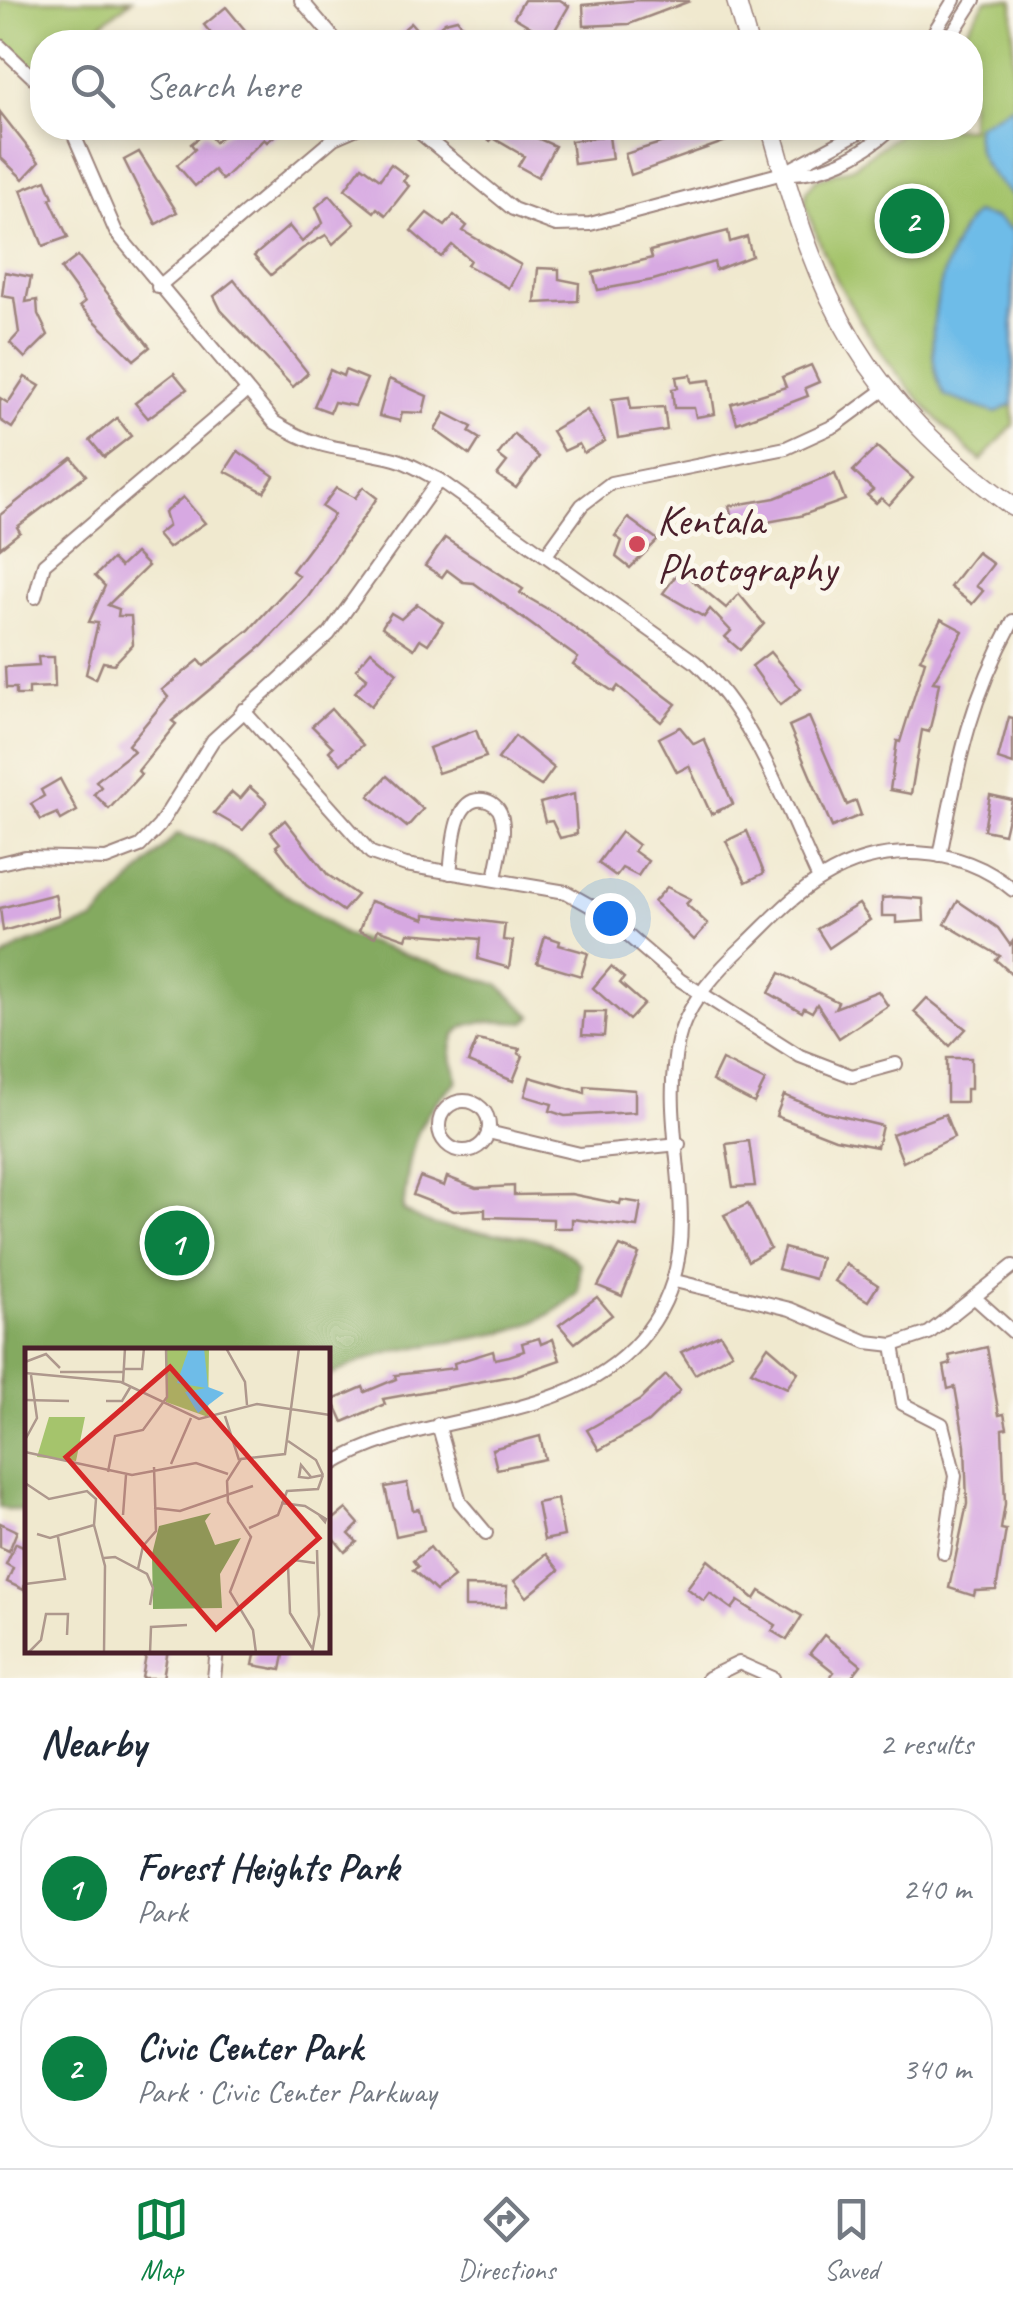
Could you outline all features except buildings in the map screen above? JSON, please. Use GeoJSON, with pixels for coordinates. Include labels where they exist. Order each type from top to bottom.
{"type":"FeatureCollection","features":[{"type":"Feature","properties":{"kind":"street"},"geometry":{"type":"LineString","coordinates":[[301,0],[327,30]]}},
{"type":"Feature","properties":{"kind":"street"},"geometry":{"type":"LineString","coordinates":[[736,0],[745,30]]}},
{"type":"Feature","properties":{"kind":"street"},"geometry":{"type":"LineString","coordinates":[[935,30],[954,0]]}},
{"type":"Feature","properties":{"kind":"street"},"geometry":{"type":"LineString","coordinates":[[955,30],[974,0]]}},
{"type":"Feature","properties":{"kind":"street"},"geometry":{"type":"LineString","coordinates":[[0,46],[30,75]]}},
{"type":"Feature","properties":{"kind":"street"},"geometry":{"type":"LineString","coordinates":[[76,140],[116,232],[274,422],[306,441],[334,451],[396,459],[439,480],[694,662],[721,686],[742,718],[819,879]]}},
{"type":"Feature","properties":{"kind":"street"},"geometry":{"type":"LineString","coordinates":[[158,287],[332,140]]}},
{"type":"Feature","properties":{"kind":"street"},"geometry":{"type":"LineString","coordinates":[[429,140],[512,209],[556,226],[590,224],[784,172],[844,140]]}},
{"type":"Feature","properties":{"kind":"street"},"geometry":{"type":"LineString","coordinates":[[775,140],[808,252],[832,309],[885,389],[920,430],[1013,507]]}},
{"type":"Feature","properties":{"kind":"street"},"geometry":{"type":"LineString","coordinates":[[784,172],[804,173],[836,164],[873,140]]}},
{"type":"Feature","properties":{"kind":"street"},"geometry":{"type":"LineString","coordinates":[[546,555],[582,505],[611,483],[786,448],[836,425],[885,389]]}},
{"type":"Feature","properties":{"kind":"street"},"geometry":{"type":"LineString","coordinates":[[36,598],[44,564],[247,391]]}},
{"type":"Feature","properties":{"kind":"street"},"geometry":{"type":"LineString","coordinates":[[0,863],[25,857],[106,859],[140,846],[160,826],[213,740],[328,634],[439,480]]}},
{"type":"Feature","properties":{"kind":"street"},"geometry":{"type":"LineString","coordinates":[[940,856],[965,733],[983,676],[1013,621]]}},
{"type":"Feature","properties":{"kind":"street"},"geometry":{"type":"LineString","coordinates":[[244,710],[371,853],[406,865],[547,887],[584,900],[700,994],[756,1032],[852,1076],[896,1064]]}},
{"type":"Feature","properties":{"kind":"street"},"geometry":{"type":"LineString","coordinates":[[450,873],[460,814],[472,801],[481,800],[496,807],[503,819],[496,879]]}},
{"type":"Feature","properties":{"kind":"street"},"geometry":{"type":"LineString","coordinates":[[330,1466],[382,1442],[579,1386],[640,1341],[676,1281],[684,1208],[671,1088],[679,1037],[700,994],[724,966],[819,879],[872,856],[940,856],[989,873],[1013,890]]}},
{"type":"Feature","properties":{"kind":"street"},"geometry":{"type":"LineString","coordinates":[[466,1101],[483,1110],[488,1132],[476,1148],[455,1150],[440,1136],[439,1120],[449,1105],[466,1101]]}},
{"type":"Feature","properties":{"kind":"street"},"geometry":{"type":"LineString","coordinates":[[488,1132],[580,1154],[679,1144]]}},
{"type":"Feature","properties":{"kind":"street"},"geometry":{"type":"LineString","coordinates":[[676,1281],[790,1309],[867,1342],[893,1346],[929,1333],[1013,1266]]}},
{"type":"Feature","properties":{"kind":"street"},"geometry":{"type":"LineString","coordinates":[[974,1297],[1013,1332]]}},
{"type":"Feature","properties":{"kind":"street"},"geometry":{"type":"LineString","coordinates":[[893,1346],[903,1404],[942,1424],[955,1476],[944,1554]]}},
{"type":"Feature","properties":{"kind":"street"},"geometry":{"type":"LineString","coordinates":[[438,1424],[460,1502],[486,1533]]}},
{"type":"Feature","properties":{"kind":"street"},"geometry":{"type":"LineString","coordinates":[[214,1678],[216,1653]]}},
{"type":"Feature","properties":{"kind":"street"},"geometry":{"type":"LineString","coordinates":[[708,1678],[739,1663],[774,1678]]}},
{"type":"Feature","properties":{"kind":"green space"},"geometry":{"type":"Polygon","coordinates":[[[0,0],[132,0],[93,30],[30,30],[30,72],[0,46],[0,0]]]}},
{"type":"Feature","properties":{"kind":"green space"},"geometry":{"type":"Polygon","coordinates":[[[986,0],[1013,0],[1013,425],[981,461],[924,405],[875,344],[836,277],[805,203],[806,191],[817,179],[853,167],[890,140],[983,140],[983,30],[966,30],[986,0]]]}},
{"type":"Feature","properties":{"kind":"green space"},"geometry":{"type":"Polygon","coordinates":[[[177,834],[213,845],[345,935],[499,985],[532,1016],[525,1022],[468,1025],[454,1038],[451,1055],[456,1082],[421,1125],[411,1155],[403,1210],[447,1228],[516,1235],[560,1249],[580,1264],[579,1292],[559,1308],[515,1329],[384,1354],[330,1376],[330,1348],[25,1348],[25,1512],[0,1508],[0,960],[20,946],[93,921],[177,834]]]}},
{"type":"Feature","properties":{"kind":"water"},"geometry":{"type":"Polygon","coordinates":[[[1013,105],[1013,197],[980,157],[976,140],[983,140],[983,122],[1013,105]]]}},
{"type":"Feature","properties":{"kind":"water"},"geometry":{"type":"Polygon","coordinates":[[[975,213],[997,219],[1013,231],[1013,404],[995,413],[945,396],[933,354],[933,328],[943,275],[952,250],[975,213]]]}},
{"type":"Feature","properties":{"kind":"place","name":"Civic Center Park"},"geometry":{"type":"Point","coordinates":[912,221]}},
{"type":"Feature","properties":{"kind":"place","name":"Kentala Photography"},"geometry":{"type":"Point","coordinates":[637,544]}},
{"type":"Feature","properties":{"kind":"place","name":"Forest Heights Park"},"geometry":{"type":"Point","coordinates":[177,1243]}}]}
